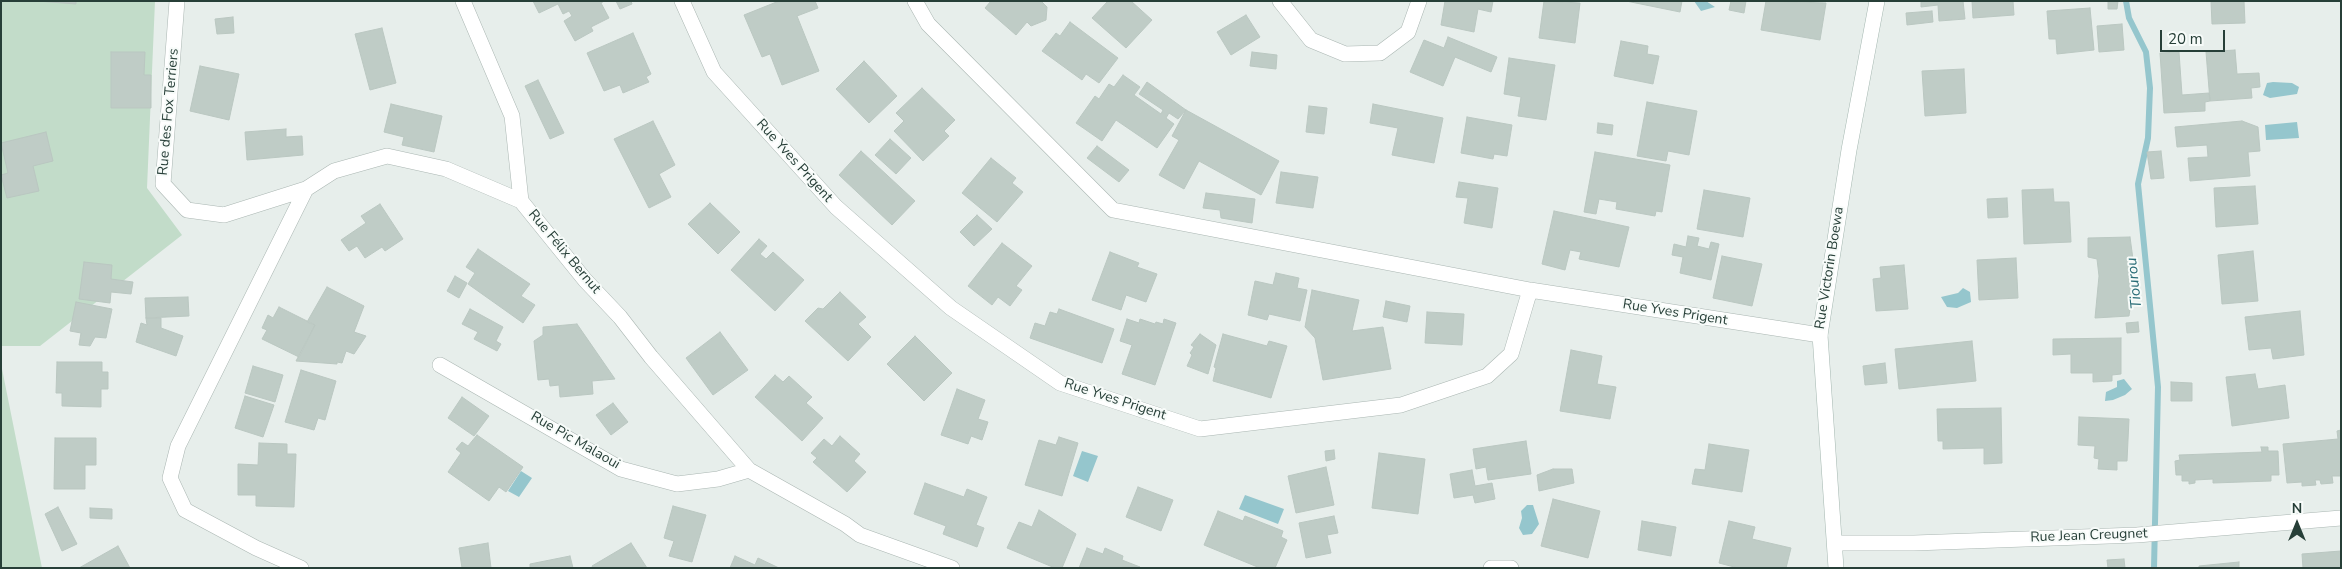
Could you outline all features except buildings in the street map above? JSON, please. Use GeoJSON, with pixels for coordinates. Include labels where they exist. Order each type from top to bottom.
{"type":"FeatureCollection","features":[{"type":"Feature","properties":{"kind":"street","name":"Rue des Fox Terriers"},"geometry":{"type":"LineString","coordinates":[[177,1],[163,184],[187,210],[224,215],[306,189]]}},
{"type":"Feature","properties":{"kind":"street"},"geometry":{"type":"LineString","coordinates":[[463,1],[512,116],[522,201]]}},
{"type":"Feature","properties":{"kind":"street","name":"Rue Yves Prigent"},"geometry":{"type":"LineString","coordinates":[[682,1],[714,72],[836,207],[951,308],[1060,382],[1200,429],[1400,405],[1487,376],[1512,354],[1530,290]]}},
{"type":"Feature","properties":{"kind":"street","name":"Rue Yves Prigent"},"geometry":{"type":"LineString","coordinates":[[915,1],[928,24],[1113,210],[1530,290],[1820,335]]}},
{"type":"Feature","properties":{"kind":"street"},"geometry":{"type":"LineString","coordinates":[[1280,1],[1311,40],[1345,54],[1380,53],[1408,32],[1419,1]]}},
{"type":"Feature","properties":{"kind":"street","name":"Rue Victorin Boewa"},"geometry":{"type":"LineString","coordinates":[[1836,568],[1836,543],[1820,335],[1841,200],[1877,1]]}},
{"type":"Feature","properties":{"kind":"street","name":"Rue Félix Bernut"},"geometry":{"type":"LineString","coordinates":[[301,568],[256,548],[185,510],[170,478],[178,446],[241,316],[306,189],[334,170],[387,156],[446,170],[522,201],[585,280],[620,317],[651,357],[750,470],[845,524],[860,535],[952,568]]}},
{"type":"Feature","properties":{"kind":"street","name":"Rue Pic Malaoui"},"geometry":{"type":"LineString","coordinates":[[440,365],[621,469],[676,484],[718,479],[750,470]]}},
{"type":"Feature","properties":{"kind":"street","name":"Rue Jean Creugnet"},"geometry":{"type":"LineString","coordinates":[[1836,543],[1914,543],[2137,535],[2341,518]]}},
{"type":"Feature","properties":{"kind":"street"},"geometry":{"type":"LineString","coordinates":[[1491,568],[1511,568]]}},
{"type":"Feature","properties":{"kind":"green space"},"geometry":{"type":"Polygon","coordinates":[[[1,1],[155,1],[147,188],[182,235],[40,346],[1,346],[1,1]]]}},
{"type":"Feature","properties":{"kind":"green space"},"geometry":{"type":"Polygon","coordinates":[[[1,364],[42,568],[1,568],[1,364]]]}},
{"type":"Feature","properties":{"kind":"water"},"geometry":{"type":"Polygon","coordinates":[[[1694,1],[1706,1],[1715,7],[1701,11],[1694,1]]]}},
{"type":"Feature","properties":{"kind":"water"},"geometry":{"type":"Polygon","coordinates":[[[2267,83],[2292,83],[2299,87],[2297,94],[2270,98],[2263,95],[2267,83]]]}},
{"type":"Feature","properties":{"kind":"water"},"geometry":{"type":"Polygon","coordinates":[[[2297,122],[2299,138],[2266,140],[2265,125],[2297,122]]]}},
{"type":"Feature","properties":{"kind":"water"},"geometry":{"type":"Polygon","coordinates":[[[1963,288],[1970,292],[1971,302],[1957,308],[1947,307],[1941,297],[1958,293],[1963,288]]]}},
{"type":"Feature","properties":{"kind":"water"},"geometry":{"type":"Polygon","coordinates":[[[2124,379],[2132,389],[2125,395],[2105,401],[2106,392],[2117,387],[2117,381],[2124,379]]]}},
{"type":"Feature","properties":{"kind":"water"},"geometry":{"type":"Polygon","coordinates":[[[1082,451],[1098,456],[1088,482],[1073,476],[1082,451]]]}},
{"type":"Feature","properties":{"kind":"water"},"geometry":{"type":"Polygon","coordinates":[[[521,471],[532,478],[519,497],[508,491],[521,471]]]}},
{"type":"Feature","properties":{"kind":"water"},"geometry":{"type":"Polygon","coordinates":[[[1245,495],[1284,509],[1278,524],[1239,509],[1245,495]]]}},
{"type":"Feature","properties":{"kind":"water"},"geometry":{"type":"Polygon","coordinates":[[[1527,505],[1533,505],[1539,524],[1532,534],[1523,535],[1519,528],[1522,518],[1521,511],[1527,505]]]}},
{"type":"Feature","properties":{"kind":"waterway","name":"Tiourou"},"geometry":{"type":"LineString","coordinates":[[2126,1],[2129,18],[2146,52],[2150,88],[2148,138],[2138,184],[2158,387],[2154,568]]}}]}
